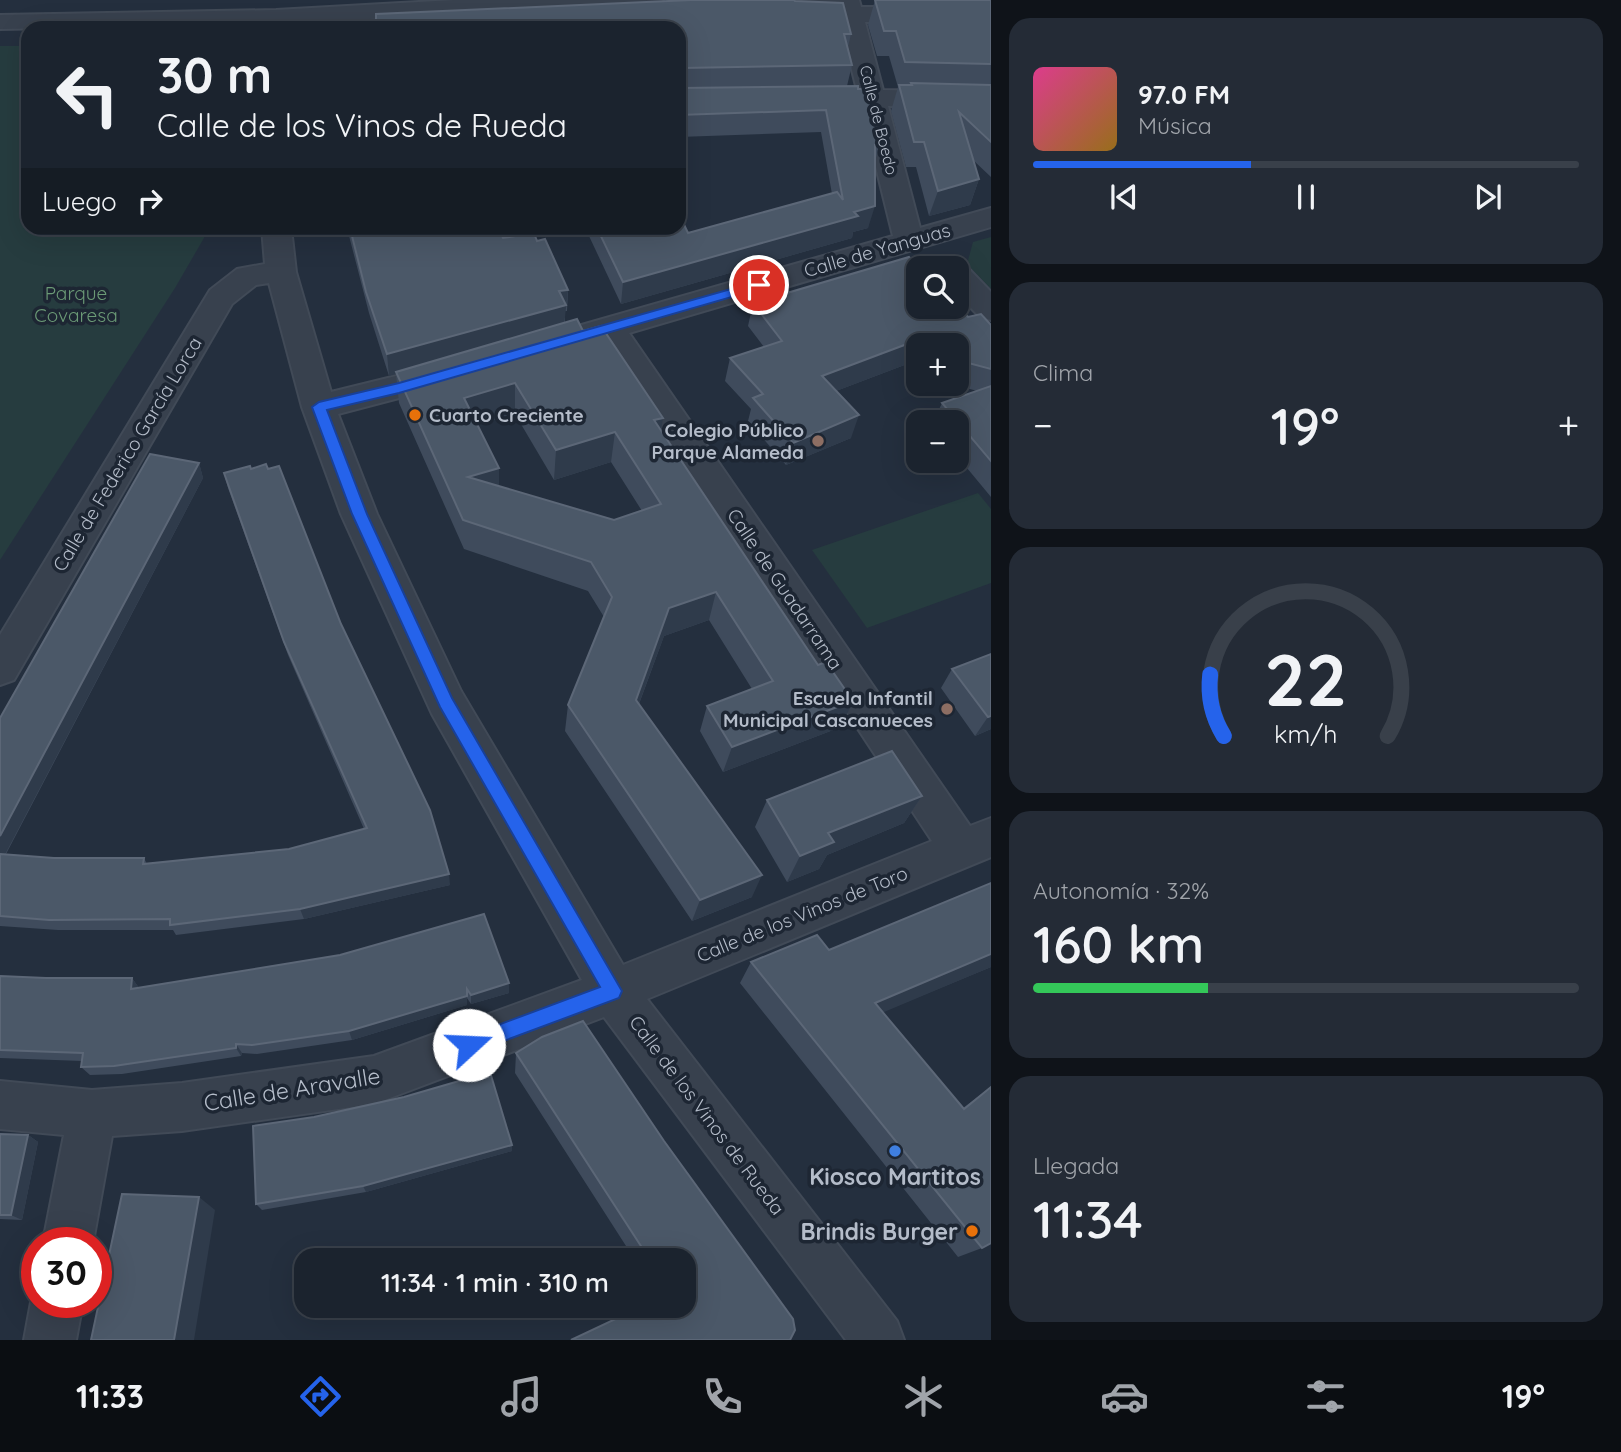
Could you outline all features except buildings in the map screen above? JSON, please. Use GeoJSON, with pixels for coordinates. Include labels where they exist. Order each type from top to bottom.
{"type":"FeatureCollection","features":[{"type":"Feature","properties":{"kind":"street"},"geometry":{"type":"LineString","coordinates":[[56,0],[126,6],[278,12]]}},
{"type":"Feature","properties":{"kind":"street"},"geometry":{"type":"LineString","coordinates":[[828,0],[722,9],[849,7],[991,14]]}},
{"type":"Feature","properties":{"kind":"street"},"geometry":{"type":"LineString","coordinates":[[0,6],[51,14],[136,18]]}},
{"type":"Feature","properties":{"kind":"street"},"geometry":{"type":"LineString","coordinates":[[34,21],[480,6],[674,10],[527,21]]}},
{"type":"Feature","properties":{"kind":"street","name":"Calle de Boedo"},"geometry":{"type":"LineString","coordinates":[[849,7],[915,239]]}},
{"type":"Feature","properties":{"kind":"street"},"geometry":{"type":"LineString","coordinates":[[0,22],[21,21]]}},
{"type":"Feature","properties":{"kind":"street"},"geometry":{"type":"LineString","coordinates":[[0,38],[21,38]]}},
{"type":"Feature","properties":{"kind":"street"},"geometry":{"type":"LineString","coordinates":[[795,97],[991,100]]}},
{"type":"Feature","properties":{"kind":"street","name":"Calle de Yanguas"},"geometry":{"type":"LineString","coordinates":[[530,351],[991,217]]}},
{"type":"Feature","properties":{"kind":"street","name":"Calle de los Vinos de Rueda"},"geometry":{"type":"LineString","coordinates":[[277,235],[281,272],[319,407],[359,514],[446,702],[613,991],[878,1340]]}},
{"type":"Feature","properties":{"kind":"street"},"geometry":{"type":"LineString","coordinates":[[915,239],[936,256]]}},
{"type":"Feature","properties":{"kind":"street","name":"Calle de Federico García Lorca"},"geometry":{"type":"LineString","coordinates":[[0,669],[221,297],[248,276],[281,272]]}},
{"type":"Feature","properties":{"kind":"street"},"geometry":{"type":"LineString","coordinates":[[969,287],[991,310]]}},
{"type":"Feature","properties":{"kind":"street","name":"Calle de Guadarrama"},"geometry":{"type":"LineString","coordinates":[[609,328],[976,843]]}},
{"type":"Feature","properties":{"kind":"street"},"geometry":{"type":"LineString","coordinates":[[319,407],[478,366]]}},
{"type":"Feature","properties":{"kind":"street","name":"Calle de los Vinos de Toro"},"geometry":{"type":"LineString","coordinates":[[613,991],[976,843]]}},
{"type":"Feature","properties":{"kind":"street","name":"Calle de Aravalle"},"geometry":{"type":"LineString","coordinates":[[0,1105],[92,1114],[182,1107],[374,1080],[613,991]]}},
{"type":"Feature","properties":{"kind":"street"},"geometry":{"type":"LineString","coordinates":[[71,1227],[92,1114]]}},
{"type":"Feature","properties":{"kind":"street"},"geometry":{"type":"LineString","coordinates":[[50,1340],[54,1318]]}},
{"type":"Feature","properties":{"kind":"green space","name":"Parque Covaresa"},"geometry":{"type":"Polygon","coordinates":[[[0,46],[21,46],[21,235],[205,235],[175,288],[0,560],[0,46]]]}},
{"type":"Feature","properties":{"kind":"green space"},"geometry":{"type":"Polygon","coordinates":[[[991,237],[991,289],[969,266],[973,242],[991,237]]]}},
{"type":"Feature","properties":{"kind":"green space"},"geometry":{"type":"Polygon","coordinates":[[[978,493],[991,509],[991,583],[867,628],[812,550],[978,493]]]}},
{"type":"Feature","properties":{"kind":"place","name":"Cuarto Creciente"},"geometry":{"type":"Point","coordinates":[415,415]}},
{"type":"Feature","properties":{"kind":"place","name":"Colegio Público Parque Alameda"},"geometry":{"type":"Point","coordinates":[818,441]}},
{"type":"Feature","properties":{"kind":"place","name":"Escuela Infantil Municipal Cascanueces"},"geometry":{"type":"Point","coordinates":[947,709]}},
{"type":"Feature","properties":{"kind":"place","name":"Kiosco Martitos"},"geometry":{"type":"Point","coordinates":[895,1151]}},
{"type":"Feature","properties":{"kind":"place","name":"Brindis Burger"},"geometry":{"type":"Point","coordinates":[972,1231]}},
{"type":"Feature","properties":{"kind":"route"},"geometry":{"type":"LineString","coordinates":[[469,1045],[613,991],[446,702],[359,514],[319,407],[399,388],[759,285]]}}]}
